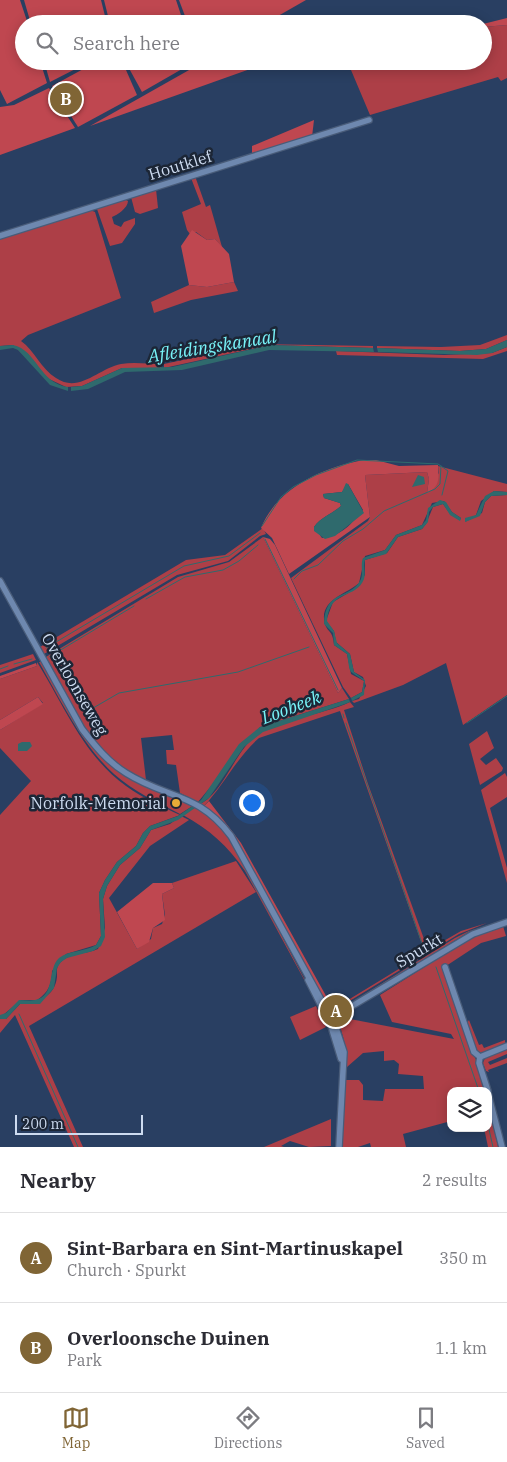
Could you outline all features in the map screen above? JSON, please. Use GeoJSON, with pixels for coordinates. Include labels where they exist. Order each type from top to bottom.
{"type":"FeatureCollection","features":[{"type":"Feature","properties":{"kind":"street","name":"Houtklef"},"geometry":{"type":"LineString","coordinates":[[0,236],[369,120]]}},
{"type":"Feature","properties":{"kind":"street","name":"Overloonseweg"},"geometry":{"type":"LineString","coordinates":[[0,581],[82,729],[94,745],[107,759],[126,774],[202,807],[223,825],[232,836],[333,1022],[343,1065],[339,1147]]}},
{"type":"Feature","properties":{"kind":"street","name":"Spurkt"},"geometry":{"type":"LineString","coordinates":[[333,1022],[342,1021],[349,1010],[473,934],[507,922]]}},
{"type":"Feature","properties":{"kind":"street"},"geometry":{"type":"LineString","coordinates":[[445,967],[474,1052],[480,1057]]}},
{"type":"Feature","properties":{"kind":"street"},"geometry":{"type":"LineString","coordinates":[[480,1057],[507,1046]]}},
{"type":"Feature","properties":{"kind":"street"},"geometry":{"type":"LineString","coordinates":[[480,1057],[479,1063],[486,1087]]}},
{"type":"Feature","properties":{"kind":"street"},"geometry":{"type":"LineString","coordinates":[[492,1108],[502,1147]]}},
{"type":"Feature","properties":{"kind":"shaded area"},"geometry":{"type":"Polygon","coordinates":[[[0,0],[20,0],[25,15],[15,15],[15,70],[43,70],[47,83],[7,104],[0,90],[0,0]]]}},
{"type":"Feature","properties":{"kind":"shaded area"},"geometry":{"type":"Polygon","coordinates":[[[24,0],[101,0],[105,15],[28,15],[24,0]]]}},
{"type":"Feature","properties":{"kind":"shaded area"},"geometry":{"type":"Polygon","coordinates":[[[104,0],[176,0],[181,15],[108,15],[104,0]]]}},
{"type":"Feature","properties":{"kind":"shaded area"},"geometry":{"type":"Polygon","coordinates":[[[179,0],[306,0],[280,15],[185,15],[179,0]]]}},
{"type":"Feature","properties":{"kind":"shaded area"},"geometry":{"type":"Polygon","coordinates":[[[507,18],[507,25],[492,26],[492,22],[507,18]]]}},
{"type":"Feature","properties":{"kind":"shaded area"},"geometry":{"type":"Polygon","coordinates":[[[507,25],[507,78],[501,81],[498,77],[370,115],[351,70],[492,70],[492,26],[507,25]]]}},
{"type":"Feature","properties":{"kind":"shaded area"},"geometry":{"type":"Polygon","coordinates":[[[47,70],[73,70],[50,82],[47,70]]]}},
{"type":"Feature","properties":{"kind":"shaded area"},"geometry":{"type":"Polygon","coordinates":[[[81,70],[126,70],[137,95],[78,127],[52,86],[81,70]]]}},
{"type":"Feature","properties":{"kind":"shaded area"},"geometry":{"type":"Polygon","coordinates":[[[130,70],[180,70],[142,92],[130,70]]]}},
{"type":"Feature","properties":{"kind":"shaded area"},"geometry":{"type":"Polygon","coordinates":[[[189,70],[247,70],[90,126],[189,70]]]}},
{"type":"Feature","properties":{"kind":"shaded area"},"geometry":{"type":"Polygon","coordinates":[[[49,88],[75,128],[0,155],[0,107],[14,105],[49,88]]]}},
{"type":"Feature","properties":{"kind":"shaded area"},"geometry":{"type":"Polygon","coordinates":[[[314,120],[312,137],[252,156],[252,146],[314,120]]]}},
{"type":"Feature","properties":{"kind":"shaded area"},"geometry":{"type":"Polygon","coordinates":[[[195,176],[206,207],[210,205],[222,247],[215,239],[207,240],[196,232],[190,234],[187,230],[182,212],[201,204],[191,178],[195,176]]]}},
{"type":"Feature","properties":{"kind":"shaded area"},"geometry":{"type":"Polygon","coordinates":[[[156,189],[158,208],[140,214],[135,212],[131,197],[156,189]]]}},
{"type":"Feature","properties":{"kind":"shaded area"},"geometry":{"type":"Polygon","coordinates":[[[124,199],[128,201],[128,204],[122,211],[112,217],[114,224],[121,227],[124,222],[135,218],[135,224],[122,243],[110,246],[97,209],[124,199]]]}},
{"type":"Feature","properties":{"kind":"shaded area"},"geometry":{"type":"Polygon","coordinates":[[[90,210],[95,212],[121,298],[28,335],[21,341],[51,374],[64,382],[81,382],[121,364],[161,364],[161,368],[122,368],[82,386],[66,387],[49,379],[13,345],[0,346],[0,237],[90,210]]]}},
{"type":"Feature","properties":{"kind":"shaded area"},"geometry":{"type":"Polygon","coordinates":[[[192,230],[207,240],[215,239],[229,254],[234,282],[207,287],[189,285],[181,246],[192,230]]]}},
{"type":"Feature","properties":{"kind":"shaded area"},"geometry":{"type":"Polygon","coordinates":[[[234,282],[238,291],[191,300],[154,313],[151,302],[189,285],[207,287],[234,282]]]}},
{"type":"Feature","properties":{"kind":"shaded area"},"geometry":{"type":"Polygon","coordinates":[[[507,335],[507,340],[486,349],[460,351],[377,348],[377,346],[441,347],[480,345],[507,335]]]}},
{"type":"Feature","properties":{"kind":"shaded area"},"geometry":{"type":"Polygon","coordinates":[[[507,340],[507,347],[492,353],[477,355],[378,352],[377,348],[460,351],[486,349],[507,340]]]}},
{"type":"Feature","properties":{"kind":"shaded area"},"geometry":{"type":"Polygon","coordinates":[[[257,344],[373,346],[373,348],[270,345],[164,368],[164,364],[257,344]]]}},
{"type":"Feature","properties":{"kind":"shaded area"},"geometry":{"type":"Polygon","coordinates":[[[13,345],[28,353],[44,373],[58,384],[68,387],[68,391],[50,385],[18,350],[13,348],[0,350],[0,346],[13,345]]]}},
{"type":"Feature","properties":{"kind":"shaded area"},"geometry":{"type":"Polygon","coordinates":[[[270,345],[373,348],[374,352],[269,350],[182,370],[125,372],[88,389],[71,391],[71,387],[82,386],[122,368],[172,367],[270,345]]]}},
{"type":"Feature","properties":{"kind":"shaded area"},"geometry":{"type":"Polygon","coordinates":[[[507,347],[507,351],[483,359],[337,355],[336,351],[444,355],[492,353],[507,347]]]}},
{"type":"Feature","properties":{"kind":"shaded area"},"geometry":{"type":"Polygon","coordinates":[[[376,460],[399,466],[438,465],[438,482],[427,493],[429,479],[427,472],[365,475],[370,517],[289,574],[272,538],[261,528],[268,514],[278,501],[303,482],[318,474],[348,463],[376,460]],[[348,484],[342,492],[323,494],[324,498],[340,503],[341,506],[314,527],[322,538],[329,537],[341,532],[350,525],[363,510],[348,484]]]}},
{"type":"Feature","properties":{"kind":"shaded area"},"geometry":{"type":"Polygon","coordinates":[[[438,466],[507,484],[507,492],[494,491],[481,501],[476,515],[465,522],[482,513],[485,502],[491,496],[507,495],[507,695],[463,725],[446,663],[403,685],[354,703],[352,701],[359,699],[366,686],[363,677],[354,672],[350,654],[336,642],[334,631],[326,621],[333,602],[355,589],[365,575],[365,560],[387,553],[398,537],[422,529],[433,507],[443,504],[448,511],[460,520],[461,518],[452,512],[444,501],[432,503],[422,525],[396,535],[385,550],[365,556],[359,583],[335,599],[326,609],[324,616],[325,624],[331,634],[334,645],[347,654],[351,674],[364,681],[362,692],[351,698],[343,687],[291,578],[368,521],[370,517],[365,475],[427,472],[429,479],[427,493],[439,473],[438,466]]]}},
{"type":"Feature","properties":{"kind":"shaded area"},"geometry":{"type":"Polygon","coordinates":[[[418,475],[424,477],[425,484],[412,487],[418,475]]]}},
{"type":"Feature","properties":{"kind":"shaded area"},"geometry":{"type":"Polygon","coordinates":[[[346,483],[364,513],[335,536],[325,539],[314,531],[314,527],[341,506],[340,503],[324,498],[323,494],[342,492],[346,483]]]}},
{"type":"Feature","properties":{"kind":"shaded area"},"geometry":{"type":"Polygon","coordinates":[[[494,491],[507,492],[507,495],[491,496],[485,502],[480,516],[465,522],[465,518],[476,515],[485,496],[494,491]]]}},
{"type":"Feature","properties":{"kind":"shaded area"},"geometry":{"type":"Polygon","coordinates":[[[440,500],[446,502],[452,512],[461,518],[460,521],[450,515],[443,504],[433,507],[429,512],[428,522],[422,529],[398,537],[386,554],[365,560],[365,577],[360,585],[333,603],[329,611],[327,621],[334,631],[337,643],[350,654],[354,672],[365,680],[364,695],[352,701],[351,698],[362,692],[364,681],[351,671],[347,654],[334,645],[333,633],[324,624],[328,605],[338,596],[350,591],[360,581],[363,558],[385,550],[396,535],[422,525],[426,520],[428,508],[440,500]]]}},
{"type":"Feature","properties":{"kind":"shaded area"},"geometry":{"type":"Polygon","coordinates":[[[263,528],[266,534],[260,536],[228,561],[177,575],[44,654],[40,647],[186,560],[225,555],[263,528]]]}},
{"type":"Feature","properties":{"kind":"shaded area"},"geometry":{"type":"Polygon","coordinates":[[[263,537],[338,693],[342,688],[349,699],[260,727],[198,802],[180,793],[176,765],[167,764],[166,750],[174,750],[172,735],[141,738],[146,780],[120,766],[112,761],[92,740],[67,698],[46,657],[178,577],[229,562],[263,537]]]}},
{"type":"Feature","properties":{"kind":"shaded area"},"geometry":{"type":"Polygon","coordinates":[[[263,537],[270,539],[275,545],[342,688],[338,693],[263,537]]]}},
{"type":"Feature","properties":{"kind":"shaded area"},"geometry":{"type":"Polygon","coordinates":[[[33,654],[36,660],[0,673],[0,665],[33,654]]]}},
{"type":"Feature","properties":{"kind":"shaded area"},"geometry":{"type":"Polygon","coordinates":[[[37,662],[86,744],[111,774],[152,802],[180,815],[150,826],[143,833],[136,846],[117,862],[105,880],[99,893],[101,936],[96,945],[66,954],[52,971],[50,984],[44,994],[37,1000],[21,1000],[3,1015],[0,1015],[0,815],[31,781],[0,748],[0,730],[43,703],[38,697],[0,720],[0,679],[37,666],[37,662]]]}},
{"type":"Feature","properties":{"kind":"shaded area"},"geometry":{"type":"Polygon","coordinates":[[[39,662],[43,662],[82,730],[93,745],[120,772],[137,783],[194,805],[180,814],[137,791],[114,774],[82,736],[39,662]]]}},
{"type":"Feature","properties":{"kind":"shaded area"},"geometry":{"type":"Polygon","coordinates":[[[36,663],[37,666],[0,679],[0,676],[36,663]]]}},
{"type":"Feature","properties":{"kind":"shaded area"},"geometry":{"type":"Polygon","coordinates":[[[38,697],[43,704],[0,730],[0,720],[38,697]]]}},
{"type":"Feature","properties":{"kind":"shaded area"},"geometry":{"type":"Polygon","coordinates":[[[349,699],[350,702],[345,704],[263,732],[244,747],[209,798],[178,820],[151,830],[140,848],[120,865],[107,886],[103,899],[105,937],[101,946],[93,951],[67,958],[61,962],[57,968],[54,988],[40,1004],[20,1004],[6,1019],[0,1019],[0,1015],[6,1013],[19,1000],[35,1000],[46,993],[55,963],[59,958],[63,955],[96,945],[101,936],[99,893],[117,862],[136,846],[143,833],[150,826],[178,816],[201,800],[239,744],[260,727],[349,699]]]}},
{"type":"Feature","properties":{"kind":"shaded area"},"geometry":{"type":"Polygon","coordinates":[[[350,702],[354,707],[344,710],[368,784],[428,950],[461,931],[487,923],[459,934],[348,1002],[339,1005],[329,1001],[332,1000],[336,1003],[348,1000],[425,953],[340,711],[259,738],[244,754],[218,789],[204,806],[200,804],[215,792],[246,745],[263,731],[350,702]]]}},
{"type":"Feature","properties":{"kind":"shaded area"},"geometry":{"type":"Polygon","coordinates":[[[487,731],[494,748],[480,759],[486,765],[496,758],[503,768],[502,771],[480,785],[469,744],[487,731]]]}},
{"type":"Feature","properties":{"kind":"shaded area"},"geometry":{"type":"Polygon","coordinates":[[[30,742],[32,746],[27,751],[18,751],[18,744],[30,742]]]}},
{"type":"Feature","properties":{"kind":"shaded area"},"geometry":{"type":"Polygon","coordinates":[[[505,773],[507,777],[507,797],[490,808],[507,868],[507,883],[481,790],[505,773]]]}},
{"type":"Feature","properties":{"kind":"shaded area"},"geometry":{"type":"Polygon","coordinates":[[[209,801],[241,843],[330,1003],[326,1004],[238,843],[218,817],[204,806],[209,801]]]}},
{"type":"Feature","properties":{"kind":"shaded area"},"geometry":{"type":"Polygon","coordinates":[[[196,806],[222,828],[236,849],[319,1007],[245,871],[217,839],[183,815],[196,806]]]}},
{"type":"Feature","properties":{"kind":"shaded area"},"geometry":{"type":"Polygon","coordinates":[[[181,816],[189,820],[150,846],[109,898],[137,949],[151,939],[153,928],[162,924],[165,915],[162,894],[174,888],[172,883],[236,861],[256,892],[29,1026],[83,1147],[74,1147],[15,1015],[0,1033],[0,1019],[6,1019],[20,1004],[39,1000],[49,994],[56,984],[58,965],[64,959],[98,949],[105,928],[103,899],[107,886],[120,865],[140,848],[151,830],[170,824],[181,816]]]}},
{"type":"Feature","properties":{"kind":"shaded area"},"geometry":{"type":"Polygon","coordinates":[[[153,883],[172,883],[174,888],[162,894],[165,920],[153,928],[149,942],[137,949],[117,912],[153,883]]]}},
{"type":"Feature","properties":{"kind":"shaded area"},"geometry":{"type":"Polygon","coordinates":[[[487,926],[470,931],[364,997],[362,996],[455,938],[469,931],[487,926]]]}},
{"type":"Feature","properties":{"kind":"shaded area"},"geometry":{"type":"Polygon","coordinates":[[[503,926],[506,936],[481,943],[443,968],[472,1053],[478,1065],[484,1087],[447,1087],[447,1122],[403,1134],[406,1147],[371,1147],[370,1143],[358,1147],[341,1147],[346,1080],[359,1080],[363,1085],[363,1100],[383,1101],[385,1089],[424,1089],[423,1076],[398,1074],[399,1064],[394,1060],[384,1061],[384,1051],[363,1053],[347,1067],[345,1044],[340,1026],[342,1022],[350,1019],[454,1039],[451,1034],[392,1022],[380,995],[477,934],[503,926]]]}},
{"type":"Feature","properties":{"kind":"shaded area"},"geometry":{"type":"Polygon","coordinates":[[[316,1006],[326,1027],[300,1040],[290,1017],[316,1006]]]}},
{"type":"Feature","properties":{"kind":"shaded area"},"geometry":{"type":"Polygon","coordinates":[[[469,1020],[479,1045],[482,1044],[484,1048],[505,1040],[505,1044],[483,1053],[478,1052],[467,1023],[469,1020]]]}},
{"type":"Feature","properties":{"kind":"shaded area"},"geometry":{"type":"Polygon","coordinates":[[[507,1049],[507,1054],[488,1062],[490,1065],[507,1058],[507,1063],[488,1070],[489,1072],[486,1071],[483,1063],[485,1058],[507,1049]]]}},
{"type":"Feature","properties":{"kind":"shaded area"},"geometry":{"type":"Polygon","coordinates":[[[331,1119],[331,1146],[309,1147],[290,1141],[281,1146],[284,1147],[264,1147],[331,1119]]]}},
{"type":"Feature","properties":{"kind":"shaded area"},"geometry":{"type":"Polygon","coordinates":[[[492,1121],[498,1147],[488,1147],[485,1132],[492,1132],[492,1121]]]}},
{"type":"Feature","properties":{"kind":"waterway"},"geometry":{"type":"LineString","coordinates":[[262,526],[281,497],[293,487],[316,475],[357,460],[438,464],[448,471],[442,495]]}},
{"type":"Feature","properties":{"kind":"waterway"},"geometry":{"type":"LineString","coordinates":[[294,579],[302,571],[318,565],[343,541],[363,529],[384,511],[435,489],[440,484],[441,466]]}},
{"type":"Feature","properties":{"kind":"waterway"},"geometry":{"type":"LineString","coordinates":[[46,648],[184,566],[229,556],[260,533]]}},
{"type":"Feature","properties":{"kind":"waterway"},"geometry":{"type":"LineString","coordinates":[[265,539],[338,690]]}},
{"type":"Feature","properties":{"kind":"waterway"},"geometry":{"type":"LineString","coordinates":[[146,599],[185,577],[223,570],[239,561],[258,545]]}},
{"type":"Feature","properties":{"kind":"waterway"},"geometry":{"type":"LineString","coordinates":[[49,657],[134,606]]}},
{"type":"Feature","properties":{"kind":"waterway"},"geometry":{"type":"LineString","coordinates":[[88,711],[119,693],[238,672],[309,647]]}},
{"type":"Feature","properties":{"kind":"waterway"},"geometry":{"type":"LineString","coordinates":[[14,664],[32,659]]}},
{"type":"Feature","properties":{"kind":"waterway"},"geometry":{"type":"LineString","coordinates":[[0,669],[8,666]]}},
{"type":"Feature","properties":{"kind":"waterway"},"geometry":{"type":"LineString","coordinates":[[467,723],[507,696]]}},
{"type":"Feature","properties":{"kind":"waterway"},"geometry":{"type":"LineString","coordinates":[[343,714],[344,718]]}},
{"type":"Feature","properties":{"kind":"waterway"},"geometry":{"type":"LineString","coordinates":[[346,723],[425,952]]}},
{"type":"Feature","properties":{"kind":"waterway"},"geometry":{"type":"LineString","coordinates":[[436,967],[478,1087]]}},
{"type":"Feature","properties":{"kind":"waterway"},"geometry":{"type":"LineString","coordinates":[[19,1014],[78,1147]]}},
{"type":"Feature","properties":{"kind":"waterway"},"geometry":{"type":"LineString","coordinates":[[490,1132],[493,1147]]}},
{"type":"Feature","properties":{"kind":"place","name":"Overloonsche Duinen"},"geometry":{"type":"Point","coordinates":[66,99]}},
{"type":"Feature","properties":{"kind":"place","name":"Norfolk-Memorial"},"geometry":{"type":"Point","coordinates":[176,803]}},
{"type":"Feature","properties":{"kind":"place","name":"Sint-Barbara en Sint-Martinuskapel"},"geometry":{"type":"Point","coordinates":[336,1011]}},
{"type":"Feature","properties":{"kind":"water label","name":"Afleidingskanaal"},"geometry":{"type":"Point","coordinates":[212,346]}},
{"type":"Feature","properties":{"kind":"water label","name":"Loobeek"},"geometry":{"type":"Point","coordinates":[291,707]}}]}
